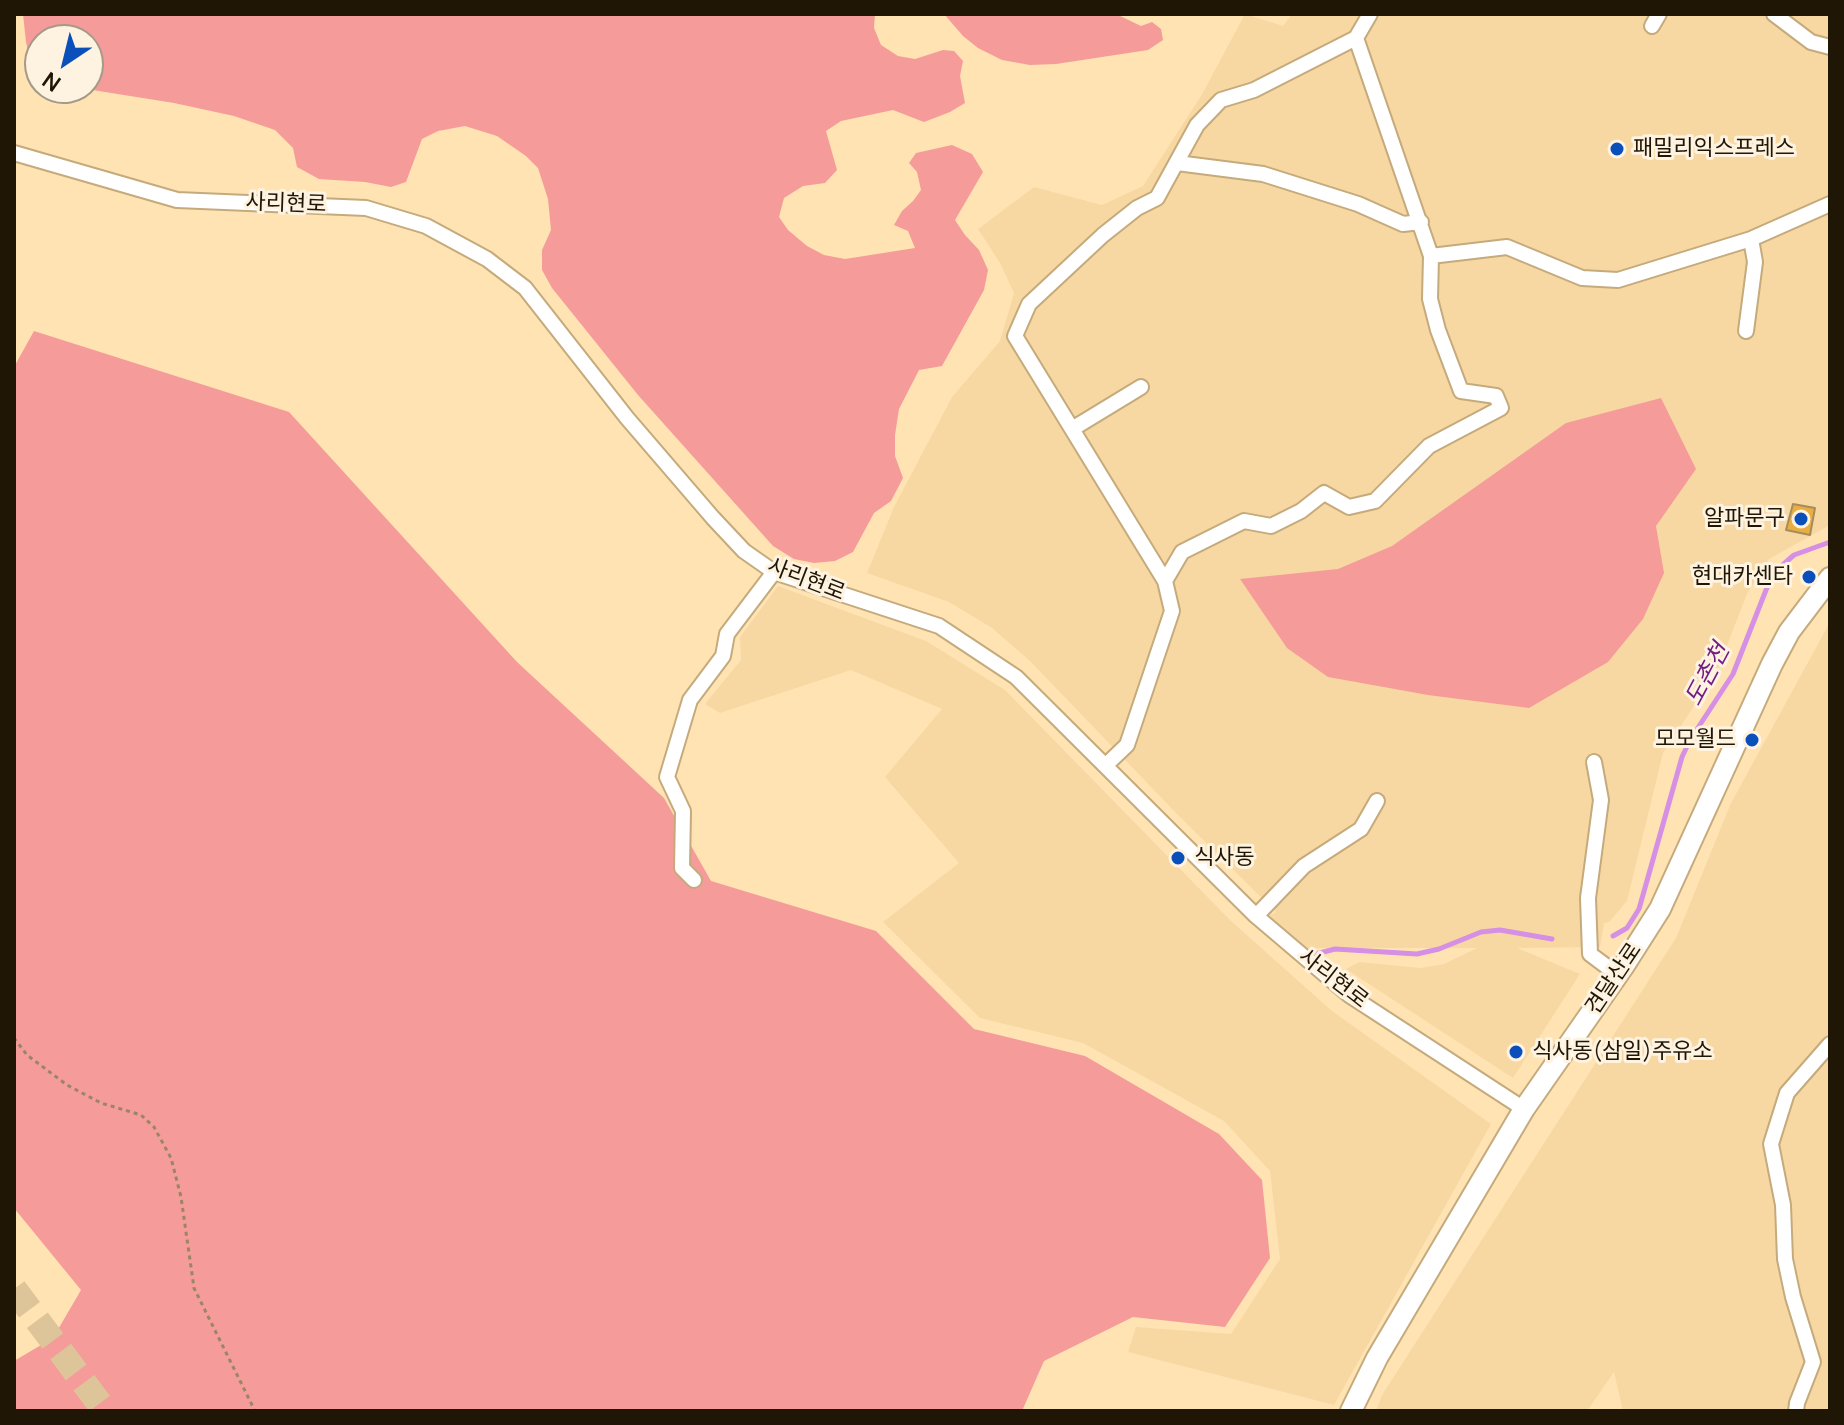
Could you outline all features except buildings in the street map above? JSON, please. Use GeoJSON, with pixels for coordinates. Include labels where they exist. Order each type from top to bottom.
{"type":"FeatureCollection","features":[{"type":"Feature","properties":{"kind":"street"},"geometry":{"type":"LineString","coordinates":[[1106,765],[1127,745],[1172,611],[1165,581],[1015,336],[1029,304],[1103,235],[1137,208],[1157,198],[1197,125],[1221,100],[1254,90],[1356,38],[1370,14]]}},
{"type":"Feature","properties":{"kind":"street"},"geometry":{"type":"LineString","coordinates":[[1774,14],[1811,42],[1830,47]]}},
{"type":"Feature","properties":{"kind":"street"},"geometry":{"type":"LineString","coordinates":[[1165,581],[1182,552],[1244,521],[1271,526],[1301,511],[1324,493],[1349,507],[1375,501],[1429,446],[1501,408],[1496,396],[1461,391],[1430,299],[1431,256],[1421,222],[1356,38]]}},
{"type":"Feature","properties":{"kind":"street","name":"사리현로"},"geometry":{"type":"LineString","coordinates":[[14,153],[177,200],[366,208],[426,226],[487,259],[525,288],[627,418],[744,551],[774,572],[939,626],[1016,677],[1256,916],[1349,995],[1524,1109]]}},
{"type":"Feature","properties":{"kind":"street"},"geometry":{"type":"LineString","coordinates":[[1177,163],[1263,174],[1358,204],[1403,224],[1421,222]]}},
{"type":"Feature","properties":{"kind":"street"},"geometry":{"type":"LineString","coordinates":[[1431,256],[1507,247],[1582,278],[1618,280],[1751,239],[1830,204]]}},
{"type":"Feature","properties":{"kind":"street"},"geometry":{"type":"LineString","coordinates":[[1746,331],[1755,262],[1751,239]]}},
{"type":"Feature","properties":{"kind":"street"},"geometry":{"type":"LineString","coordinates":[[1072,429],[1141,387]]}},
{"type":"Feature","properties":{"kind":"street"},"geometry":{"type":"LineString","coordinates":[[694,880],[682,868],[683,811],[667,777],[690,700],[723,656],[727,634],[774,572]]}},
{"type":"Feature","properties":{"kind":"street","name":"견달산로"},"geometry":{"type":"LineString","coordinates":[[1351,1411],[1377,1358],[1524,1109],[1660,909],[1789,632],[1830,578]]}},
{"type":"Feature","properties":{"kind":"street"},"geometry":{"type":"LineString","coordinates":[[1594,762],[1601,800],[1588,898],[1590,954],[1618,975]]}},
{"type":"Feature","properties":{"kind":"street"},"geometry":{"type":"LineString","coordinates":[[1256,916],[1304,866],[1361,829],[1377,801]]}},
{"type":"Feature","properties":{"kind":"street"},"geometry":{"type":"LineString","coordinates":[[1796,1411],[1813,1362],[1785,1259],[1783,1205],[1771,1144],[1787,1093],[1830,1044]]}},
{"type":"Feature","properties":{"kind":"path"},"geometry":{"type":"LineString","coordinates":[[14,1038],[27,1055],[67,1085],[101,1103],[141,1115],[154,1127],[171,1158],[181,1197],[194,1288],[255,1411]]}},
{"type":"Feature","properties":{"kind":"shaded area"},"geometry":{"type":"Polygon","coordinates":[[[23,14],[875,14],[874,28],[881,45],[898,56],[915,59],[943,50],[954,51],[963,61],[960,76],[965,103],[924,122],[893,110],[841,121],[826,131],[837,170],[825,183],[803,186],[784,198],[779,217],[788,230],[824,255],[845,259],[915,248],[908,231],[894,225],[921,190],[917,172],[909,163],[916,153],[952,145],[972,154],[983,172],[955,220],[979,250],[988,270],[984,290],[942,366],[919,370],[899,409],[895,456],[903,478],[891,501],[874,513],[853,552],[835,561],[814,563],[794,559],[773,546],[638,395],[552,288],[542,270],[542,250],[551,230],[548,199],[538,168],[526,156],[497,136],[465,126],[438,131],[422,139],[406,182],[391,187],[319,179],[297,167],[293,148],[275,130],[234,116],[104,92],[104,24],[24,24],[23,14]]]}},
{"type":"Feature","properties":{"kind":"shaded area"},"geometry":{"type":"Polygon","coordinates":[[[944,14],[1116,14],[1141,26],[1152,22],[1161,29],[1163,40],[1148,50],[1030,65],[1002,60],[978,48],[944,14]]]}},
{"type":"Feature","properties":{"kind":"shaded area"},"geometry":{"type":"Polygon","coordinates":[[[1245,14],[1283,26],[1292,14],[1830,14],[1830,525],[1769,559],[1747,594],[1717,671],[1663,753],[1627,901],[1609,922],[1604,923],[1600,947],[1517,948],[1580,974],[1513,1078],[1346,969],[1359,962],[1421,968],[1444,964],[1477,948],[1302,948],[1269,916],[1276,912],[1030,661],[992,628],[949,602],[867,573],[894,507],[952,397],[1000,341],[1014,293],[1000,263],[978,229],[1034,187],[1102,205],[1143,186],[1201,96],[1245,14]]]}},
{"type":"Feature","properties":{"kind":"shaded area"},"geometry":{"type":"Polygon","coordinates":[[[34,331],[289,412],[517,662],[664,798],[711,881],[876,931],[974,1029],[1085,1056],[1219,1134],[1262,1180],[1270,1258],[1225,1327],[1133,1317],[1044,1361],[1022,1411],[14,1411],[14,1361],[53,1338],[81,1290],[14,1208],[14,367],[34,331]]]}},
{"type":"Feature","properties":{"kind":"shaded area"},"geometry":{"type":"Polygon","coordinates":[[[1661,398],[1696,469],[1656,526],[1664,573],[1643,619],[1608,662],[1529,708],[1428,695],[1328,677],[1287,648],[1240,579],[1338,569],[1392,546],[1566,423],[1661,398]]]}},
{"type":"Feature","properties":{"kind":"shaded area"},"geometry":{"type":"Polygon","coordinates":[[[778,586],[926,641],[1005,690],[1231,921],[1332,1011],[1491,1124],[1334,1405],[1128,1352],[1136,1327],[1231,1334],[1280,1259],[1270,1171],[1224,1121],[1083,1043],[980,1018],[883,922],[959,863],[885,777],[942,709],[851,670],[720,713],[705,704],[741,660],[740,637],[778,586]]]}},
{"type":"Feature","properties":{"kind":"shaded area"},"geometry":{"type":"Polygon","coordinates":[[[1830,622],[1830,1411],[1623,1411],[1614,1372],[1587,1411],[1376,1411],[1382,1395],[1676,938],[1731,803],[1830,622]]]}},
{"type":"Feature","properties":{"kind":"waterway","name":"도촌천"},"geometry":{"type":"LineString","coordinates":[[1613,936],[1627,928],[1639,909],[1682,757],[1733,674],[1768,585],[1778,569],[1794,555],[1830,542]]}},
{"type":"Feature","properties":{"kind":"waterway","name":"도촌천"},"geometry":{"type":"LineString","coordinates":[[1316,954],[1335,949],[1417,954],[1439,949],[1481,932],[1500,930],[1552,939]]}},
{"type":"Feature","properties":{"kind":"tunnel"},"geometry":{"type":"LineString","coordinates":[[14,1289],[105,1411]]}},
{"type":"Feature","properties":{"kind":"place","name":"패밀리익스프레스"},"geometry":{"type":"Point","coordinates":[1617,149]}},
{"type":"Feature","properties":{"kind":"place","name":"알파문구"},"geometry":{"type":"Point","coordinates":[1801,519]}},
{"type":"Feature","properties":{"kind":"place","name":"현대카센타"},"geometry":{"type":"Point","coordinates":[1809,577]}},
{"type":"Feature","properties":{"kind":"place","name":"모모월드"},"geometry":{"type":"Point","coordinates":[1752,740]}},
{"type":"Feature","properties":{"kind":"place","name":"식사동"},"geometry":{"type":"Point","coordinates":[1178,858]}},
{"type":"Feature","properties":{"kind":"place","name":"식사동(삼일)주유소"},"geometry":{"type":"Point","coordinates":[1516,1052]}}]}
